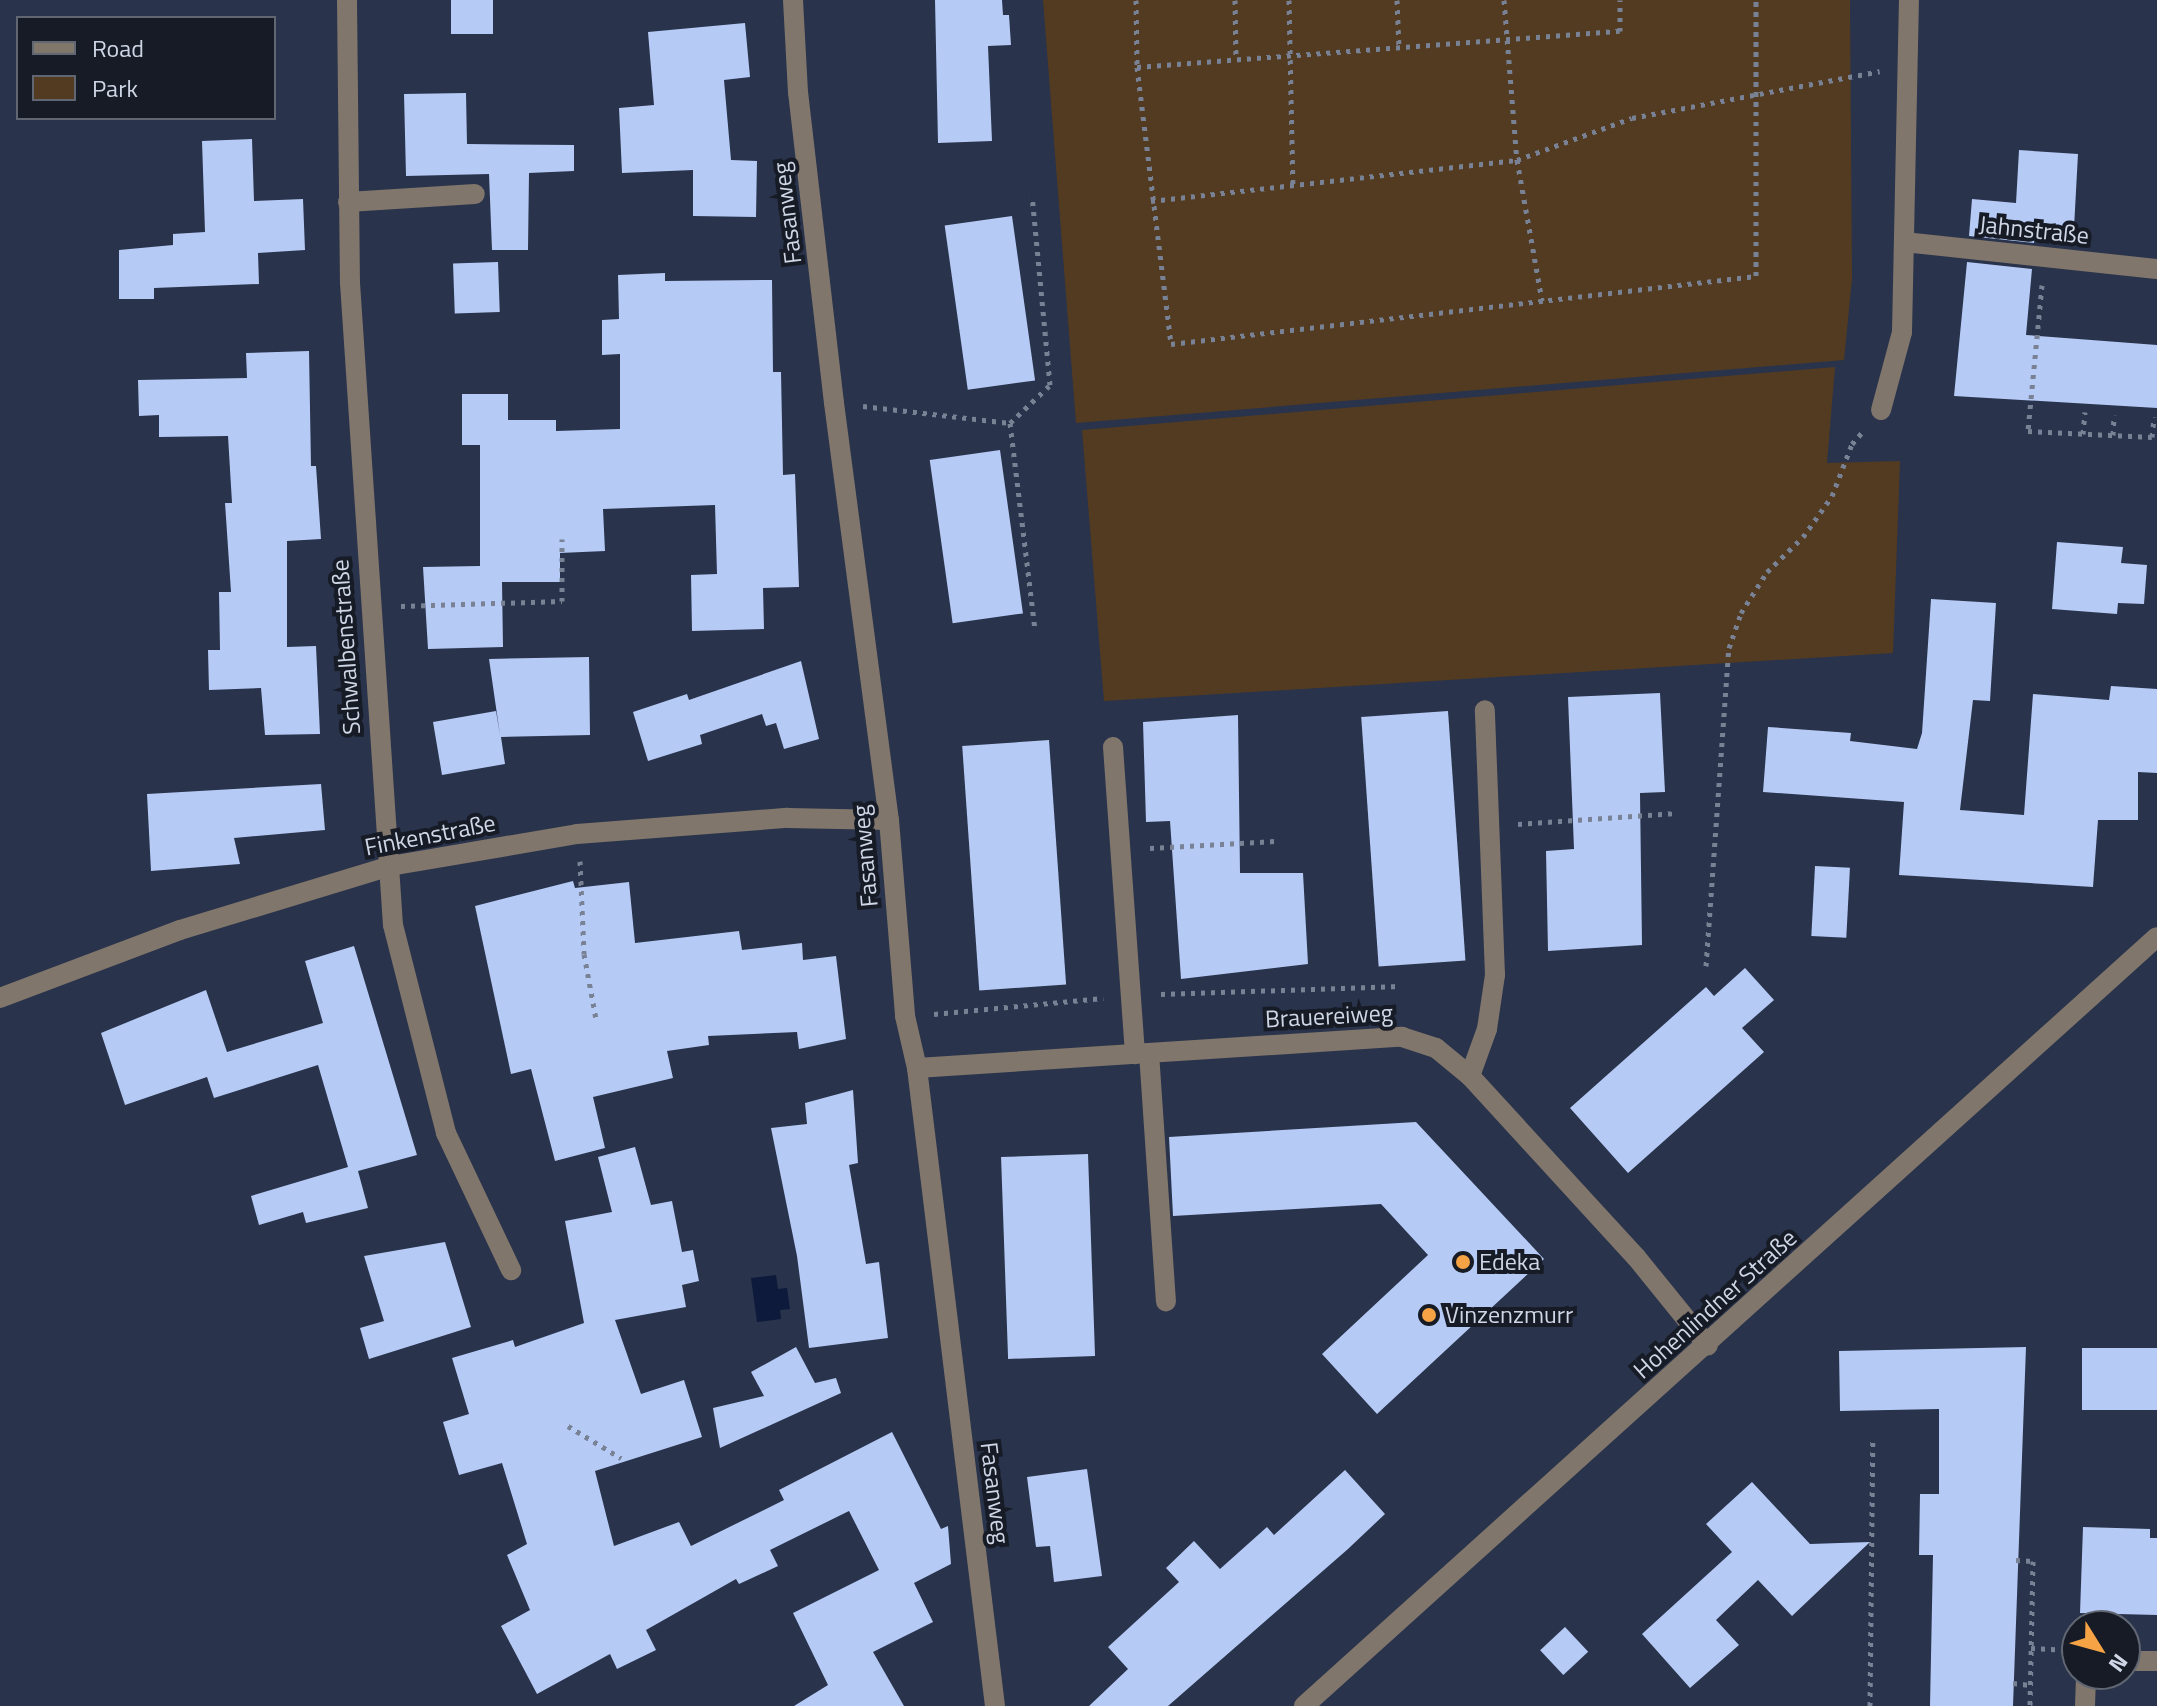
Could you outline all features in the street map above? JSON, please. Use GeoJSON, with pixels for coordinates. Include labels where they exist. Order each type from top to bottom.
{"type":"FeatureCollection","features":[{"type":"Feature","properties":{"kind":"street","name":"Schwalbenstraße"},"geometry":{"type":"LineString","coordinates":[[347,0],[348,202],[370,607],[393,925],[446,1133],[511,1270]]}},
{"type":"Feature","properties":{"kind":"street","name":"Fasanweg"},"geometry":{"type":"LineString","coordinates":[[793,0],[798,92],[834,403],[889,820],[905,1016],[917,1068],[995,1706]]}},
{"type":"Feature","properties":{"kind":"street"},"geometry":{"type":"LineString","coordinates":[[1881,410],[1902,332],[1910,70],[1909,0]]}},
{"type":"Feature","properties":{"kind":"street"},"geometry":{"type":"LineString","coordinates":[[348,202],[475,194]]}},
{"type":"Feature","properties":{"kind":"street","name":"Jahnstraße"},"geometry":{"type":"LineString","coordinates":[[1904,242],[2157,269]]}},
{"type":"Feature","properties":{"kind":"street"},"geometry":{"type":"LineString","coordinates":[[1470,1076],[1487,1029],[1495,975],[1485,710]]}},
{"type":"Feature","properties":{"kind":"street"},"geometry":{"type":"LineString","coordinates":[[1113,747],[1166,1301]]}},
{"type":"Feature","properties":{"kind":"street","name":"Finkenstraße"},"geometry":{"type":"LineString","coordinates":[[0,998],[180,930],[390,866],[577,834],[787,818],[889,820]]}},
{"type":"Feature","properties":{"kind":"street","name":"Hohenlindner Straße"},"geometry":{"type":"LineString","coordinates":[[1304,1706],[1708,1346],[2157,937]]}},
{"type":"Feature","properties":{"kind":"street","name":"Brauereiweg"},"geometry":{"type":"LineString","coordinates":[[917,1068],[1402,1037],[1436,1048],[1470,1076],[1636,1257],[1708,1346]]}},
{"type":"Feature","properties":{"kind":"path"},"geometry":{"type":"LineString","coordinates":[[1136,0],[1137,67],[1151,201],[1171,344],[1756,276],[1759,93],[1756,0]]}},
{"type":"Feature","properties":{"kind":"path"},"geometry":{"type":"LineString","coordinates":[[1235,0],[1236,59]]}},
{"type":"Feature","properties":{"kind":"path"},"geometry":{"type":"LineString","coordinates":[[1289,0],[1293,185]]}},
{"type":"Feature","properties":{"kind":"path"},"geometry":{"type":"LineString","coordinates":[[1397,0],[1399,48]]}},
{"type":"Feature","properties":{"kind":"path"},"geometry":{"type":"LineString","coordinates":[[1504,0],[1503,40],[1517,160],[1542,301]]}},
{"type":"Feature","properties":{"kind":"path"},"geometry":{"type":"LineString","coordinates":[[1137,67],[1620,31],[1620,0]]}},
{"type":"Feature","properties":{"kind":"path"},"geometry":{"type":"LineString","coordinates":[[1151,201],[1517,160],[1632,118],[1851,73],[1910,70]]}},
{"type":"Feature","properties":{"kind":"path"},"geometry":{"type":"LineString","coordinates":[[1010,423],[1050,385],[1032,196]]}},
{"type":"Feature","properties":{"kind":"path"},"geometry":{"type":"LineString","coordinates":[[2044,257],[2028,431],[2152,437],[2154,417]]}},
{"type":"Feature","properties":{"kind":"path"},"geometry":{"type":"LineString","coordinates":[[834,403],[1010,423]]}},
{"type":"Feature","properties":{"kind":"path"},"geometry":{"type":"LineString","coordinates":[[1706,966],[1729,648],[1754,592],[1810,527],[1832,496],[1852,444],[1881,410]]}},
{"type":"Feature","properties":{"kind":"path"},"geometry":{"type":"LineString","coordinates":[[2083,434],[2085,412]]}},
{"type":"Feature","properties":{"kind":"path"},"geometry":{"type":"LineString","coordinates":[[2113,435],[2114,415]]}},
{"type":"Feature","properties":{"kind":"path"},"geometry":{"type":"LineString","coordinates":[[1010,423],[1035,631]]}},
{"type":"Feature","properties":{"kind":"path"},"geometry":{"type":"LineString","coordinates":[[370,607],[562,601],[562,539]]}},
{"type":"Feature","properties":{"kind":"path"},"geometry":{"type":"LineString","coordinates":[[1489,826],[1677,813]]}},
{"type":"Feature","properties":{"kind":"path"},"geometry":{"type":"LineString","coordinates":[[577,834],[584,954],[596,1019]]}},
{"type":"Feature","properties":{"kind":"path"},"geometry":{"type":"LineString","coordinates":[[1121,849],[1276,841]]}},
{"type":"Feature","properties":{"kind":"path"},"geometry":{"type":"LineString","coordinates":[[568,1426],[621,1458]]}},
{"type":"Feature","properties":{"kind":"path"},"geometry":{"type":"LineString","coordinates":[[1870,1706],[1873,1437]]}},
{"type":"Feature","properties":{"kind":"path"},"geometry":{"type":"LineString","coordinates":[[2016,1560],[2033,1561],[2030,1706]]}},
{"type":"Feature","properties":{"kind":"path"},"geometry":{"type":"LineString","coordinates":[[2031,1648],[2061,1652]]}},
{"type":"Feature","properties":{"kind":"path"},"geometry":{"type":"LineString","coordinates":[[2013,1683],[2030,1685]]}},
{"type":"Feature","properties":{"kind":"green space"},"geometry":{"type":"Polygon","coordinates":[[[1043,0],[1850,0],[1852,279],[1844,360],[1076,423],[1043,0]]]}},
{"type":"Feature","properties":{"kind":"green space"},"geometry":{"type":"Polygon","coordinates":[[[1835,367],[1827,463],[1900,461],[1893,653],[1104,701],[1082,430],[1835,367]]]}},
{"type":"Feature","properties":{"kind":"water"},"geometry":{"type":"Polygon","coordinates":[[[776,1275],[778,1289],[787,1288],[790,1309],[780,1310],[781,1319],[757,1322],[751,1278],[776,1275]]]}},
{"type":"Feature","properties":{"kind":"building"},"geometry":{"type":"Polygon","coordinates":[[[451,0],[493,0],[493,34],[451,34],[451,0]]]}},
{"type":"Feature","properties":{"kind":"building"},"geometry":{"type":"Polygon","coordinates":[[[935,0],[1002,0],[1003,15],[1009,15],[1011,45],[988,46],[992,141],[938,143],[935,0]]]}},
{"type":"Feature","properties":{"kind":"building"},"geometry":{"type":"Polygon","coordinates":[[[745,23],[750,77],[724,80],[731,160],[757,161],[756,217],[693,216],[693,170],[622,173],[619,108],[654,105],[648,32],[745,23]]]}},
{"type":"Feature","properties":{"kind":"building"},"geometry":{"type":"Polygon","coordinates":[[[466,93],[467,144],[574,145],[574,171],[529,173],[528,250],[492,250],[489,174],[406,176],[404,94],[466,93]]]}},
{"type":"Feature","properties":{"kind":"building"},"geometry":{"type":"Polygon","coordinates":[[[252,139],[254,201],[303,199],[305,250],[258,253],[259,284],[154,288],[154,299],[119,299],[119,250],[173,245],[173,234],[205,232],[202,141],[252,139]]]}},
{"type":"Feature","properties":{"kind":"building"},"geometry":{"type":"Polygon","coordinates":[[[2019,150],[2078,154],[2074,228],[2036,226],[2034,243],[1969,236],[1972,199],[2016,203],[2019,150]]]}},
{"type":"Feature","properties":{"kind":"building"},"geometry":{"type":"Polygon","coordinates":[[[1012,216],[1035,380],[968,390],[945,225],[1012,216]]]}},
{"type":"Feature","properties":{"kind":"building"},"geometry":{"type":"Polygon","coordinates":[[[498,262],[500,312],[455,314],[453,264],[498,262]]]}},
{"type":"Feature","properties":{"kind":"building"},"geometry":{"type":"Polygon","coordinates":[[[1967,262],[2032,269],[2026,335],[2157,345],[2157,408],[1954,396],[1967,262]]]}},
{"type":"Feature","properties":{"kind":"building"},"geometry":{"type":"Polygon","coordinates":[[[665,273],[665,281],[772,280],[773,372],[781,372],[783,475],[795,474],[799,587],[763,588],[764,629],[692,631],[691,575],[717,574],[715,505],[603,509],[605,551],[560,553],[560,582],[502,582],[503,647],[428,649],[423,567],[480,566],[480,445],[462,445],[462,394],[508,394],[508,420],[556,420],[556,431],[620,429],[620,354],[602,355],[602,320],[619,319],[618,275],[665,273]]]}},
{"type":"Feature","properties":{"kind":"building"},"geometry":{"type":"Polygon","coordinates":[[[309,351],[311,466],[316,466],[321,539],[287,541],[287,647],[316,646],[320,734],[265,735],[261,688],[209,690],[208,650],[220,650],[219,592],[231,592],[225,503],[232,503],[228,436],[159,437],[159,415],[139,416],[138,380],[247,378],[246,353],[309,351]]]}},
{"type":"Feature","properties":{"kind":"building"},"geometry":{"type":"Polygon","coordinates":[[[1000,450],[1023,613],[953,623],[930,460],[1000,450]]]}},
{"type":"Feature","properties":{"kind":"building"},"geometry":{"type":"Polygon","coordinates":[[[2057,542],[2123,547],[2121,563],[2147,565],[2144,604],[2118,603],[2117,614],[2052,609],[2057,542]]]}},
{"type":"Feature","properties":{"kind":"building"},"geometry":{"type":"Polygon","coordinates":[[[1931,599],[1996,603],[1990,701],[1973,700],[1960,810],[2024,815],[2033,694],[2109,700],[2111,686],[2157,689],[2157,773],[2138,772],[2138,820],[2098,820],[2093,887],[1899,875],[1904,802],[1763,792],[1768,727],[1851,733],[1850,741],[1917,749],[1922,733],[1931,599]]]}},
{"type":"Feature","properties":{"kind":"building"},"geometry":{"type":"Polygon","coordinates":[[[589,657],[590,735],[501,737],[505,764],[442,775],[433,722],[496,711],[500,735],[489,659],[589,657]]]}},
{"type":"Feature","properties":{"kind":"building"},"geometry":{"type":"Polygon","coordinates":[[[801,661],[819,739],[784,749],[776,723],[766,726],[762,714],[700,735],[702,744],[648,761],[633,712],[687,694],[689,700],[801,661]]]}},
{"type":"Feature","properties":{"kind":"building"},"geometry":{"type":"Polygon","coordinates":[[[1660,693],[1665,792],[1640,793],[1642,945],[1548,951],[1546,851],[1574,849],[1568,697],[1660,693]]]}},
{"type":"Feature","properties":{"kind":"building"},"geometry":{"type":"Polygon","coordinates":[[[1448,711],[1465,960],[1379,966],[1361,717],[1448,711]]]}},
{"type":"Feature","properties":{"kind":"building"},"geometry":{"type":"Polygon","coordinates":[[[1238,715],[1240,873],[1303,873],[1308,964],[1181,979],[1170,821],[1146,822],[1143,722],[1238,715]]]}},
{"type":"Feature","properties":{"kind":"building"},"geometry":{"type":"Polygon","coordinates":[[[1049,740],[1066,984],[979,990],[962,746],[1049,740]]]}},
{"type":"Feature","properties":{"kind":"building"},"geometry":{"type":"Polygon","coordinates":[[[321,784],[325,830],[234,838],[240,864],[151,871],[147,794],[321,784]]]}},
{"type":"Feature","properties":{"kind":"building"},"geometry":{"type":"Polygon","coordinates":[[[1815,866],[1850,868],[1846,938],[1811,936],[1815,866]]]}},
{"type":"Feature","properties":{"kind":"building"},"geometry":{"type":"Polygon","coordinates":[[[573,881],[575,888],[629,882],[635,943],[739,931],[742,950],[802,943],[803,960],[836,956],[846,1039],[799,1049],[797,1032],[708,1036],[709,1045],[667,1051],[673,1078],[593,1097],[605,1148],[555,1161],[531,1069],[511,1074],[475,906],[573,881]]]}},
{"type":"Feature","properties":{"kind":"building"},"geometry":{"type":"Polygon","coordinates":[[[354,946],[417,1155],[358,1171],[368,1208],[306,1223],[303,1212],[259,1225],[251,1196],[348,1167],[318,1065],[214,1098],[207,1077],[125,1105],[101,1033],[206,990],[227,1052],[323,1023],[305,961],[354,946]]]}},
{"type":"Feature","properties":{"kind":"building"},"geometry":{"type":"Polygon","coordinates":[[[1745,968],[1774,1000],[1742,1028],[1764,1052],[1628,1173],[1570,1108],[1706,987],[1714,996],[1745,968]]]}},
{"type":"Feature","properties":{"kind":"building"},"geometry":{"type":"Polygon","coordinates":[[[853,1090],[858,1163],[849,1165],[866,1264],[879,1262],[888,1338],[809,1348],[797,1256],[771,1128],[807,1124],[805,1103],[853,1090]]]}},
{"type":"Feature","properties":{"kind":"building"},"geometry":{"type":"Polygon","coordinates":[[[1416,1122],[1544,1259],[1377,1414],[1322,1354],[1428,1255],[1381,1204],[1173,1216],[1169,1137],[1416,1122]]]}},
{"type":"Feature","properties":{"kind":"building"},"geometry":{"type":"Polygon","coordinates":[[[635,1147],[651,1205],[672,1201],[682,1252],[693,1250],[699,1281],[682,1285],[686,1307],[615,1320],[641,1394],[684,1380],[702,1437],[595,1471],[614,1546],[679,1522],[691,1546],[784,1500],[779,1490],[892,1432],[941,1529],[948,1526],[951,1564],[914,1583],[933,1622],[873,1652],[904,1706],[794,1706],[828,1685],[793,1613],[879,1570],[849,1511],[770,1550],[778,1566],[739,1584],[736,1579],[646,1630],[656,1650],[617,1669],[610,1654],[537,1694],[501,1626],[530,1610],[507,1555],[527,1544],[502,1463],[459,1475],[443,1422],[469,1414],[452,1358],[513,1340],[515,1347],[584,1323],[565,1221],[612,1212],[598,1157],[635,1147]]]}},
{"type":"Feature","properties":{"kind":"building"},"geometry":{"type":"Polygon","coordinates":[[[1088,1154],[1095,1356],[1008,1359],[1001,1157],[1088,1154]]]}},
{"type":"Feature","properties":{"kind":"building"},"geometry":{"type":"Polygon","coordinates":[[[445,1242],[471,1327],[369,1359],[360,1328],[384,1321],[364,1256],[445,1242]]]}},
{"type":"Feature","properties":{"kind":"building"},"geometry":{"type":"Polygon","coordinates":[[[796,1347],[815,1383],[836,1378],[841,1393],[720,1448],[713,1408],[764,1396],[751,1372],[796,1347]]]}},
{"type":"Feature","properties":{"kind":"building"},"geometry":{"type":"Polygon","coordinates":[[[2026,1347],[2013,1706],[1930,1706],[1933,1555],[1919,1555],[1920,1494],[1939,1494],[1939,1409],[1840,1411],[1839,1351],[2026,1347]]]}},
{"type":"Feature","properties":{"kind":"building"},"geometry":{"type":"Polygon","coordinates":[[[2082,1348],[2157,1348],[2157,1410],[2082,1410],[2082,1348]]]}},
{"type":"Feature","properties":{"kind":"building"},"geometry":{"type":"Polygon","coordinates":[[[1087,1469],[1102,1576],[1054,1582],[1050,1546],[1036,1547],[1027,1477],[1087,1469]]]}},
{"type":"Feature","properties":{"kind":"building"},"geometry":{"type":"Polygon","coordinates":[[[1345,1470],[1385,1514],[1348,1549],[1168,1706],[1089,1706],[1128,1669],[1108,1647],[1179,1582],[1166,1568],[1194,1541],[1220,1569],[1267,1527],[1274,1535],[1345,1470]]]}},
{"type":"Feature","properties":{"kind":"building"},"geometry":{"type":"Polygon","coordinates":[[[1752,1482],[1810,1544],[1870,1542],[1792,1616],[1758,1580],[1716,1620],[1739,1645],[1690,1688],[1642,1634],[1732,1552],[1706,1524],[1752,1482]]]}},
{"type":"Feature","properties":{"kind":"building"},"geometry":{"type":"Polygon","coordinates":[[[2083,1527],[2150,1529],[2150,1538],[2157,1538],[2157,1615],[2141,1615],[2141,1610],[2080,1610],[2083,1527]]]}},
{"type":"Feature","properties":{"kind":"building"},"geometry":{"type":"Polygon","coordinates":[[[1565,1627],[1588,1652],[1563,1675],[1540,1650],[1565,1627]]]}},
{"type":"Feature","properties":{"kind":"place","name":"Edeka"},"geometry":{"type":"Point","coordinates":[1463,1262]}},
{"type":"Feature","properties":{"kind":"place","name":"Vinzenzmurr"},"geometry":{"type":"Point","coordinates":[1429,1315]}}]}
